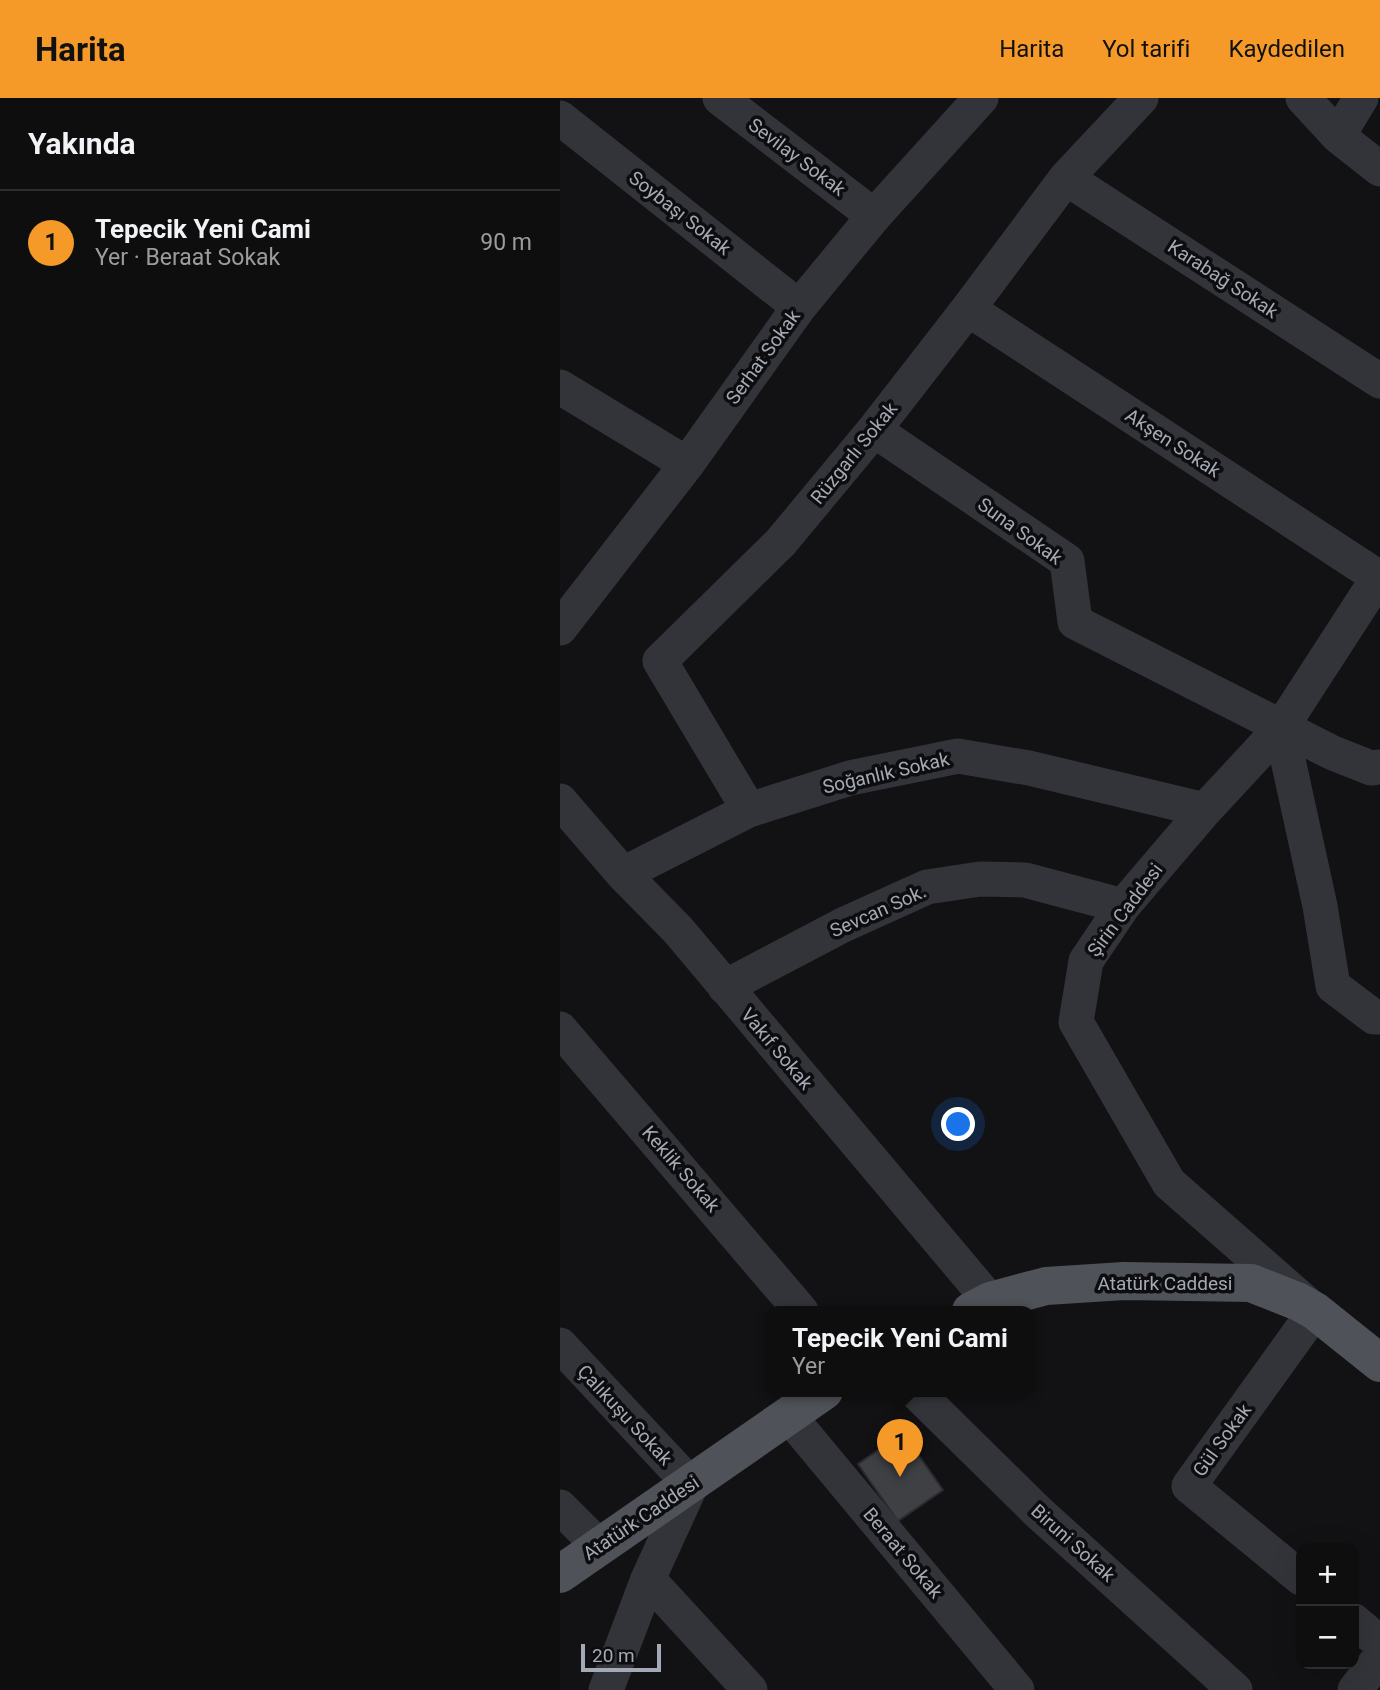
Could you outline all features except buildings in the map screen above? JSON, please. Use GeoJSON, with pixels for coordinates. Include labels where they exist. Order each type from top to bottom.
{"type":"FeatureCollection","features":[{"type":"Feature","properties":{"kind":"main road","name":"Atatürk Caddesi"},"geometry":{"type":"LineString","coordinates":[[981,1306],[1046,1286],[1186,1280],[1251,1283],[1315,1311],[1380,1363]]}},
{"type":"Feature","properties":{"kind":"main road","name":"Atatürk Caddesi"},"geometry":{"type":"LineString","coordinates":[[560,1574],[816,1397]]}},
{"type":"Feature","properties":{"kind":"street","name":"Sevilay Sokak"},"geometry":{"type":"LineString","coordinates":[[720,98],[874,216]]}},
{"type":"Feature","properties":{"kind":"street","name":"Serhat Sokak"},"geometry":{"type":"LineString","coordinates":[[560,628],[687,464],[799,307],[874,216],[981,98]]}},
{"type":"Feature","properties":{"kind":"street","name":"Rüzgarlı Sokak"},"geometry":{"type":"LineString","coordinates":[[749,810],[660,661],[780,542],[874,430],[1066,178],[1141,98]]}},
{"type":"Feature","properties":{"kind":"street"},"geometry":{"type":"LineString","coordinates":[[1303,98],[1338,136],[1380,169]]}},
{"type":"Feature","properties":{"kind":"street"},"geometry":{"type":"LineString","coordinates":[[1338,136],[1361,98]]}},
{"type":"Feature","properties":{"kind":"street","name":"Soybaşı Sokak"},"geometry":{"type":"LineString","coordinates":[[560,118],[799,307]]}},
{"type":"Feature","properties":{"kind":"street","name":"Karabağ Sokak"},"geometry":{"type":"LineString","coordinates":[[1066,178],[1380,381]]}},
{"type":"Feature","properties":{"kind":"street","name":"Akşen Sokak"},"geometry":{"type":"LineString","coordinates":[[968,309],[1379,576]]}},
{"type":"Feature","properties":{"kind":"street"},"geometry":{"type":"LineString","coordinates":[[560,387],[687,464]]}},
{"type":"Feature","properties":{"kind":"street","name":"Suna Sokak"},"geometry":{"type":"LineString","coordinates":[[874,430],[1067,561],[1075,622],[1281,728]]}},
{"type":"Feature","properties":{"kind":"street","name":"Şirin Caddesi"},"geometry":{"type":"LineString","coordinates":[[1315,1311],[1169,1183],[1076,1022],[1086,961],[1123,906],[1205,810],[1281,728],[1379,576]]}},
{"type":"Feature","properties":{"kind":"street"},"geometry":{"type":"LineString","coordinates":[[1281,728],[1371,768],[1380,767]]}},
{"type":"Feature","properties":{"kind":"street"},"geometry":{"type":"LineString","coordinates":[[1281,728],[1320,906],[1333,986],[1374,1017],[1380,1017]]}},
{"type":"Feature","properties":{"kind":"street","name":"Soğanlık Sokak"},"geometry":{"type":"LineString","coordinates":[[622,874],[749,810],[850,778],[958,756],[1029,768],[1205,810]]}},
{"type":"Feature","properties":{"kind":"street","name":"Vakıf Sokak"},"geometry":{"type":"LineString","coordinates":[[560,801],[725,987],[981,1306]]}},
{"type":"Feature","properties":{"kind":"street","name":"Sevcan Sok."},"geometry":{"type":"LineString","coordinates":[[725,987],[843,925],[927,887],[980,879],[1025,880],[1123,906]]}},
{"type":"Feature","properties":{"kind":"street","name":"Keklik Sokak"},"geometry":{"type":"LineString","coordinates":[[560,1029],[797,1306]]}},
{"type":"Feature","properties":{"kind":"street","name":"Gül Sokak"},"geometry":{"type":"LineString","coordinates":[[1296,1574],[1189,1486],[1315,1311]]}},
{"type":"Feature","properties":{"kind":"street","name":"Çalıkuşu Sokak"},"geometry":{"type":"LineString","coordinates":[[560,1345],[691,1485]]}},
{"type":"Feature","properties":{"kind":"street","name":"Biruni Sokak"},"geometry":{"type":"LineString","coordinates":[[921,1397],[1038,1512],[1235,1690]]}},
{"type":"Feature","properties":{"kind":"street","name":"Beraat Sokak"},"geometry":{"type":"LineString","coordinates":[[789,1416],[1017,1690]]}},
{"type":"Feature","properties":{"kind":"street"},"geometry":{"type":"LineString","coordinates":[[606,1690],[648,1579],[691,1485]]}},
{"type":"Feature","properties":{"kind":"street"},"geometry":{"type":"LineString","coordinates":[[560,1507],[599,1546]]}},
{"type":"Feature","properties":{"kind":"street"},"geometry":{"type":"LineString","coordinates":[[648,1579],[750,1690]]}},
{"type":"Feature","properties":{"kind":"street"},"geometry":{"type":"LineString","coordinates":[[1359,1625],[1380,1643]]}},
{"type":"Feature","properties":{"kind":"street"},"geometry":{"type":"LineString","coordinates":[[1355,1690],[1380,1657]]}},
{"type":"Feature","properties":{"kind":"place","name":"Tepecik Yeni Cami"},"geometry":{"type":"Point","coordinates":[900,1477]}}]}
